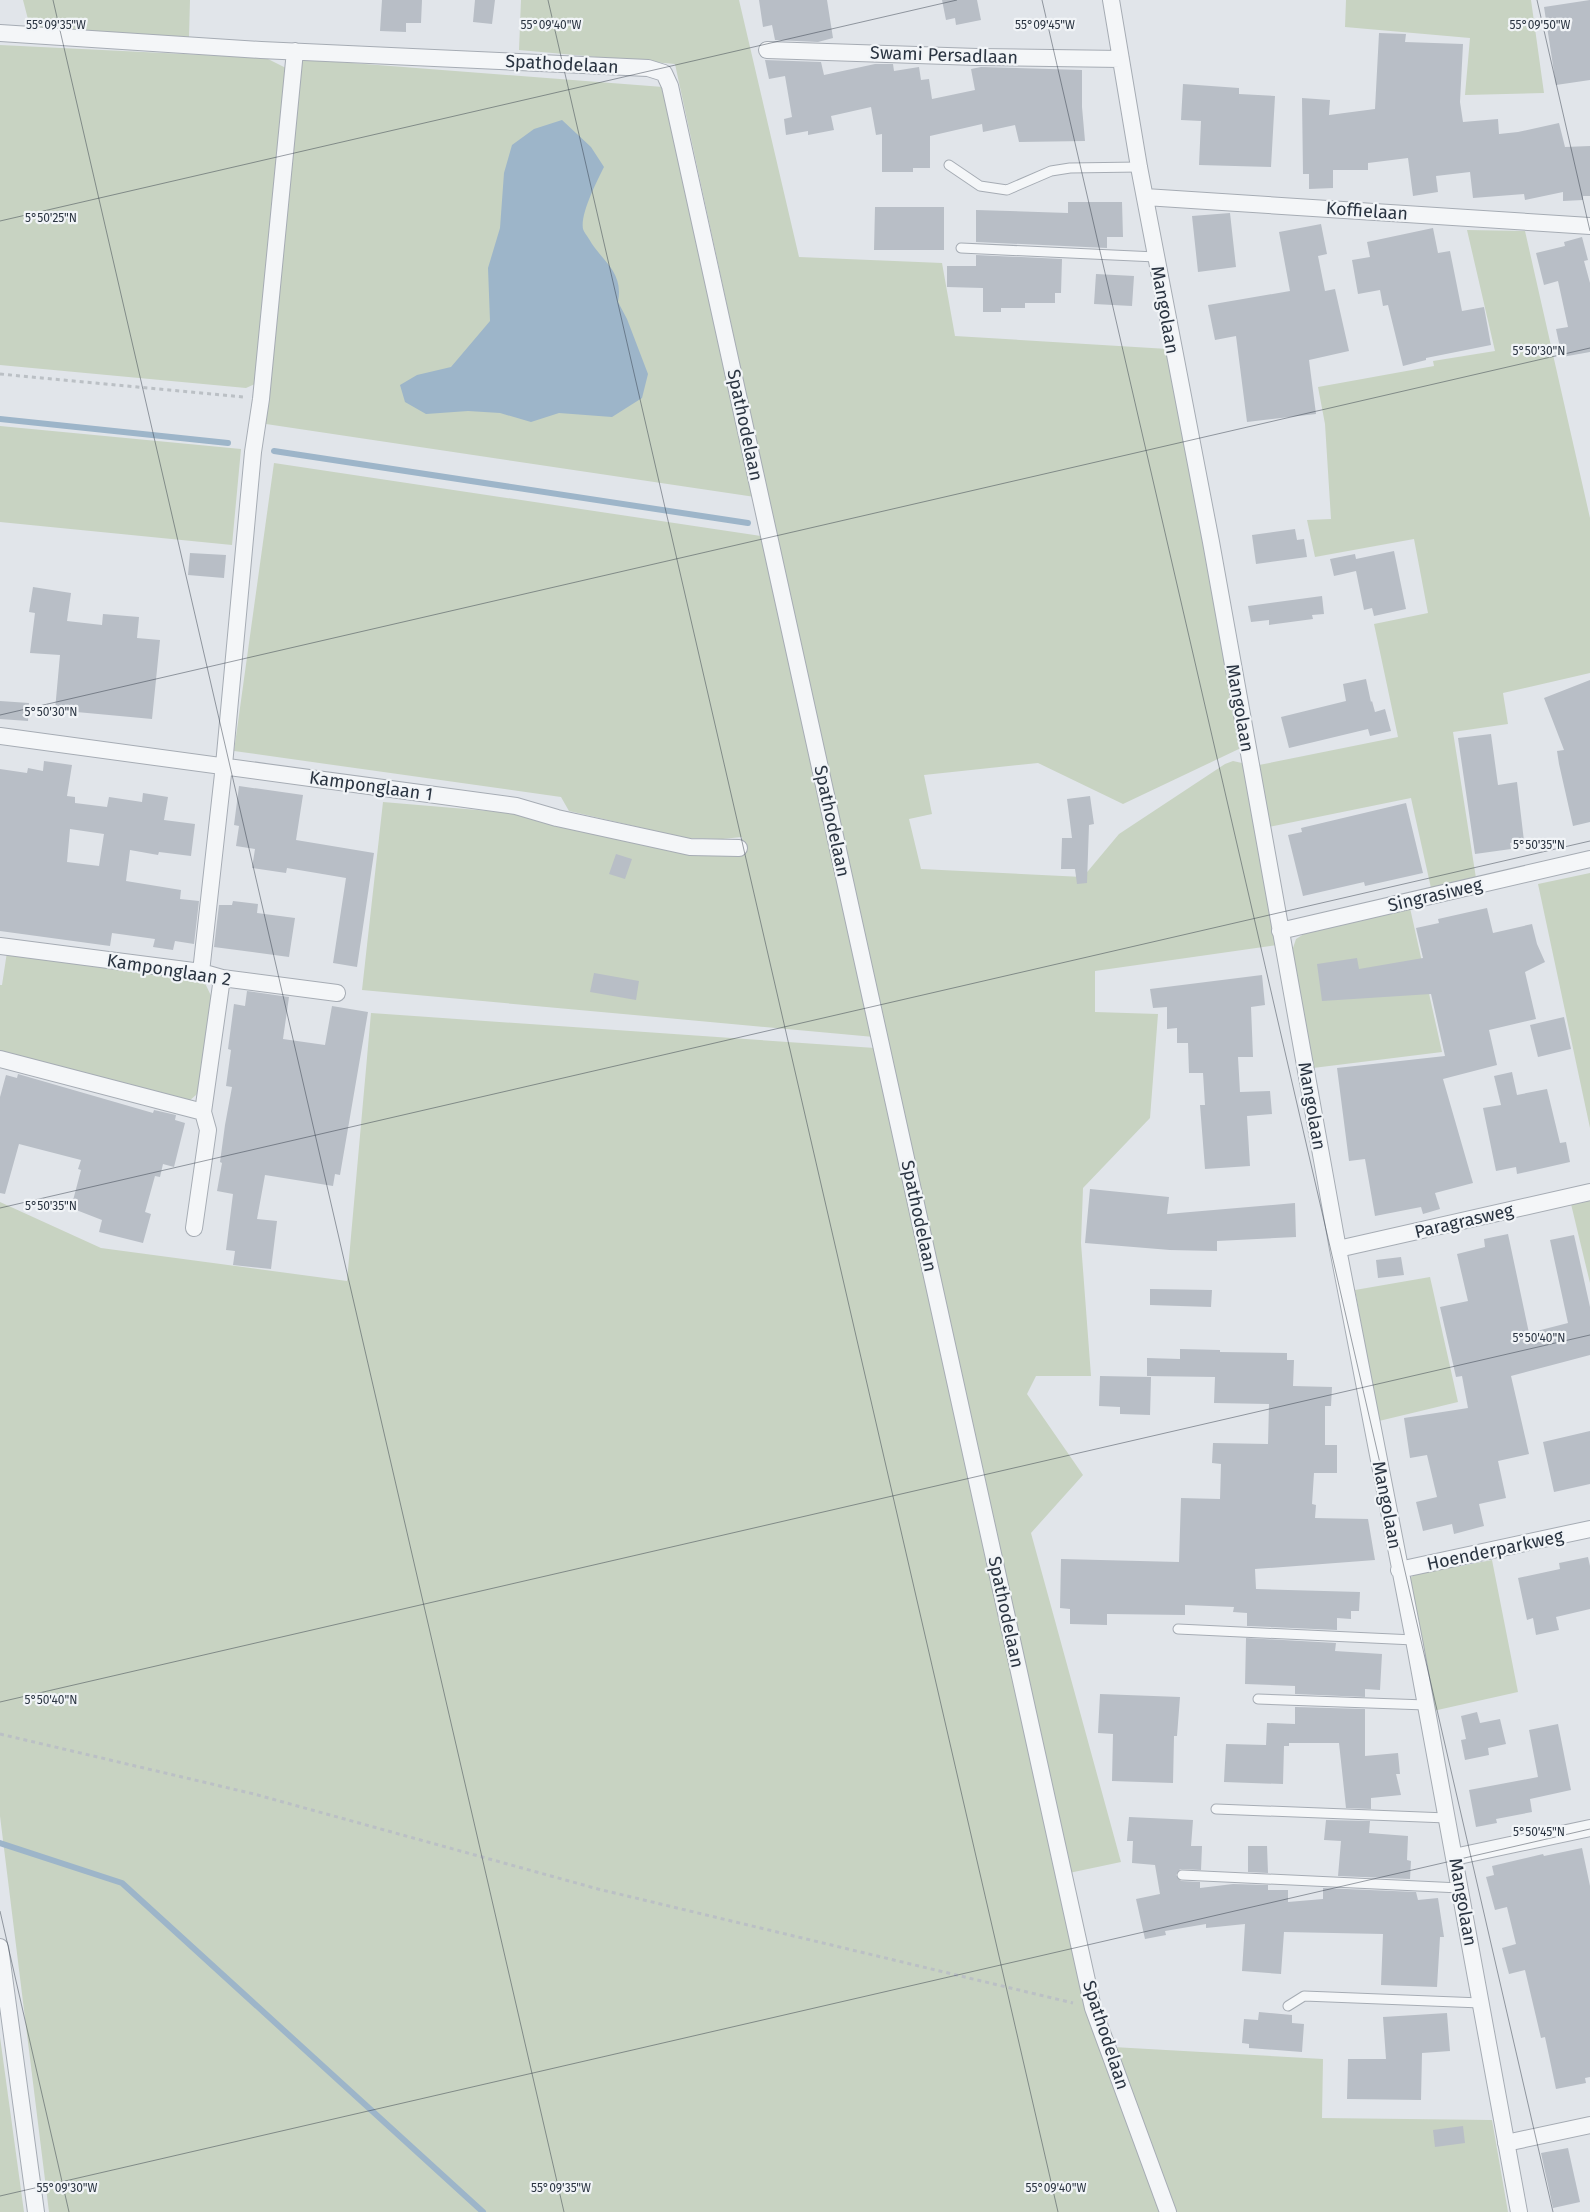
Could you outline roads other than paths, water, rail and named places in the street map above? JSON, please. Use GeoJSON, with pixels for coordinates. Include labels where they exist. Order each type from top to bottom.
{"type":"FeatureCollection","features":[{"type":"Feature","properties":{"kind":"street","name":"Mangolaan"},"geometry":{"type":"LineString","coordinates":[[1110,0],[1139,167],[1211,542],[1338,1249],[1414,1640],[1519,2212]]}},
{"type":"Feature","properties":{"kind":"street","name":"Spathodelaan"},"geometry":{"type":"LineString","coordinates":[[0,33],[648,68],[664,73],[670,86],[1093,2008],[1168,2212]]}},
{"type":"Feature","properties":{"kind":"street"},"geometry":{"type":"LineString","coordinates":[[201,972],[224,765],[252,462],[261,399],[295,50]]}},
{"type":"Feature","properties":{"kind":"street","name":"Swami Persadlaan"},"geometry":{"type":"LineString","coordinates":[[767,50],[977,57],[1121,59]]}},
{"type":"Feature","properties":{"kind":"street","name":"Koffielaan"},"geometry":{"type":"LineString","coordinates":[[1145,197],[1590,226]]}},
{"type":"Feature","properties":{"kind":"street","name":"Kamponglaan 1"},"geometry":{"type":"LineString","coordinates":[[0,736],[516,806],[557,818],[690,847],[739,848]]}},
{"type":"Feature","properties":{"kind":"street","name":"Singrasiweg"},"geometry":{"type":"LineString","coordinates":[[1280,930],[1590,859]]}},
{"type":"Feature","properties":{"kind":"street","name":"Kamponglaan 2"},"geometry":{"type":"LineString","coordinates":[[0,946],[201,972],[222,978],[337,993]]}},
{"type":"Feature","properties":{"kind":"street"},"geometry":{"type":"LineString","coordinates":[[194,1228],[208,1130],[203,1112],[222,978]]}},
{"type":"Feature","properties":{"kind":"street"},"geometry":{"type":"LineString","coordinates":[[0,1059],[203,1112]]}},
{"type":"Feature","properties":{"kind":"street","name":"Paragrasweg"},"geometry":{"type":"LineString","coordinates":[[1338,1249],[1590,1192]]}},
{"type":"Feature","properties":{"kind":"street","name":"Hoenderparkweg"},"geometry":{"type":"LineString","coordinates":[[1399,1570],[1590,1529]]}},
{"type":"Feature","properties":{"kind":"street"},"geometry":{"type":"LineString","coordinates":[[1454,1857],[1590,1828]]}},
{"type":"Feature","properties":{"kind":"street"},"geometry":{"type":"LineString","coordinates":[[0,1946],[36,2212]]}},
{"type":"Feature","properties":{"kind":"street"},"geometry":{"type":"LineString","coordinates":[[1506,2143],[1590,2125]]}},
{"type":"Feature","properties":{"kind":"lane"},"geometry":{"type":"LineString","coordinates":[[949,165],[980,186],[1007,190],[1051,171],[1070,168],[1139,167]]}},
{"type":"Feature","properties":{"kind":"lane"},"geometry":{"type":"LineString","coordinates":[[961,248],[1156,257]]}},
{"type":"Feature","properties":{"kind":"lane"},"geometry":{"type":"LineString","coordinates":[[1178,1628],[1414,1640]]}},
{"type":"Feature","properties":{"kind":"lane"},"geometry":{"type":"LineString","coordinates":[[1258,1699],[1426,1705]]}},
{"type":"Feature","properties":{"kind":"lane"},"geometry":{"type":"LineString","coordinates":[[1216,1809],[1447,1818]]}},
{"type":"Feature","properties":{"kind":"lane"},"geometry":{"type":"LineString","coordinates":[[1182,1875],[1460,1888]]}},
{"type":"Feature","properties":{"kind":"lane"},"geometry":{"type":"LineString","coordinates":[[1288,2006],[1304,1996],[1481,2003]]}},
{"type":"Feature","properties":{"kind":"water"},"geometry":{"type":"Polygon","coordinates":[[[562,120],[591,147],[604,167],[586,206],[583,229],[594,247],[611,268],[618,282],[618,302],[627,319],[648,374],[642,398],[612,417],[559,413],[531,422],[500,413],[468,411],[426,414],[405,402],[400,385],[417,375],[451,367],[490,321],[488,268],[500,228],[504,173],[512,145],[534,129],[562,120]]]}},
{"type":"Feature","properties":{"kind":"waterway"},"geometry":{"type":"LineString","coordinates":[[0,419],[228,443]]}},
{"type":"Feature","properties":{"kind":"waterway"},"geometry":{"type":"LineString","coordinates":[[274,451],[748,523]]}},
{"type":"Feature","properties":{"kind":"waterway"},"geometry":{"type":"LineString","coordinates":[[0,1843],[122,1883],[483,2212]]}}]}
